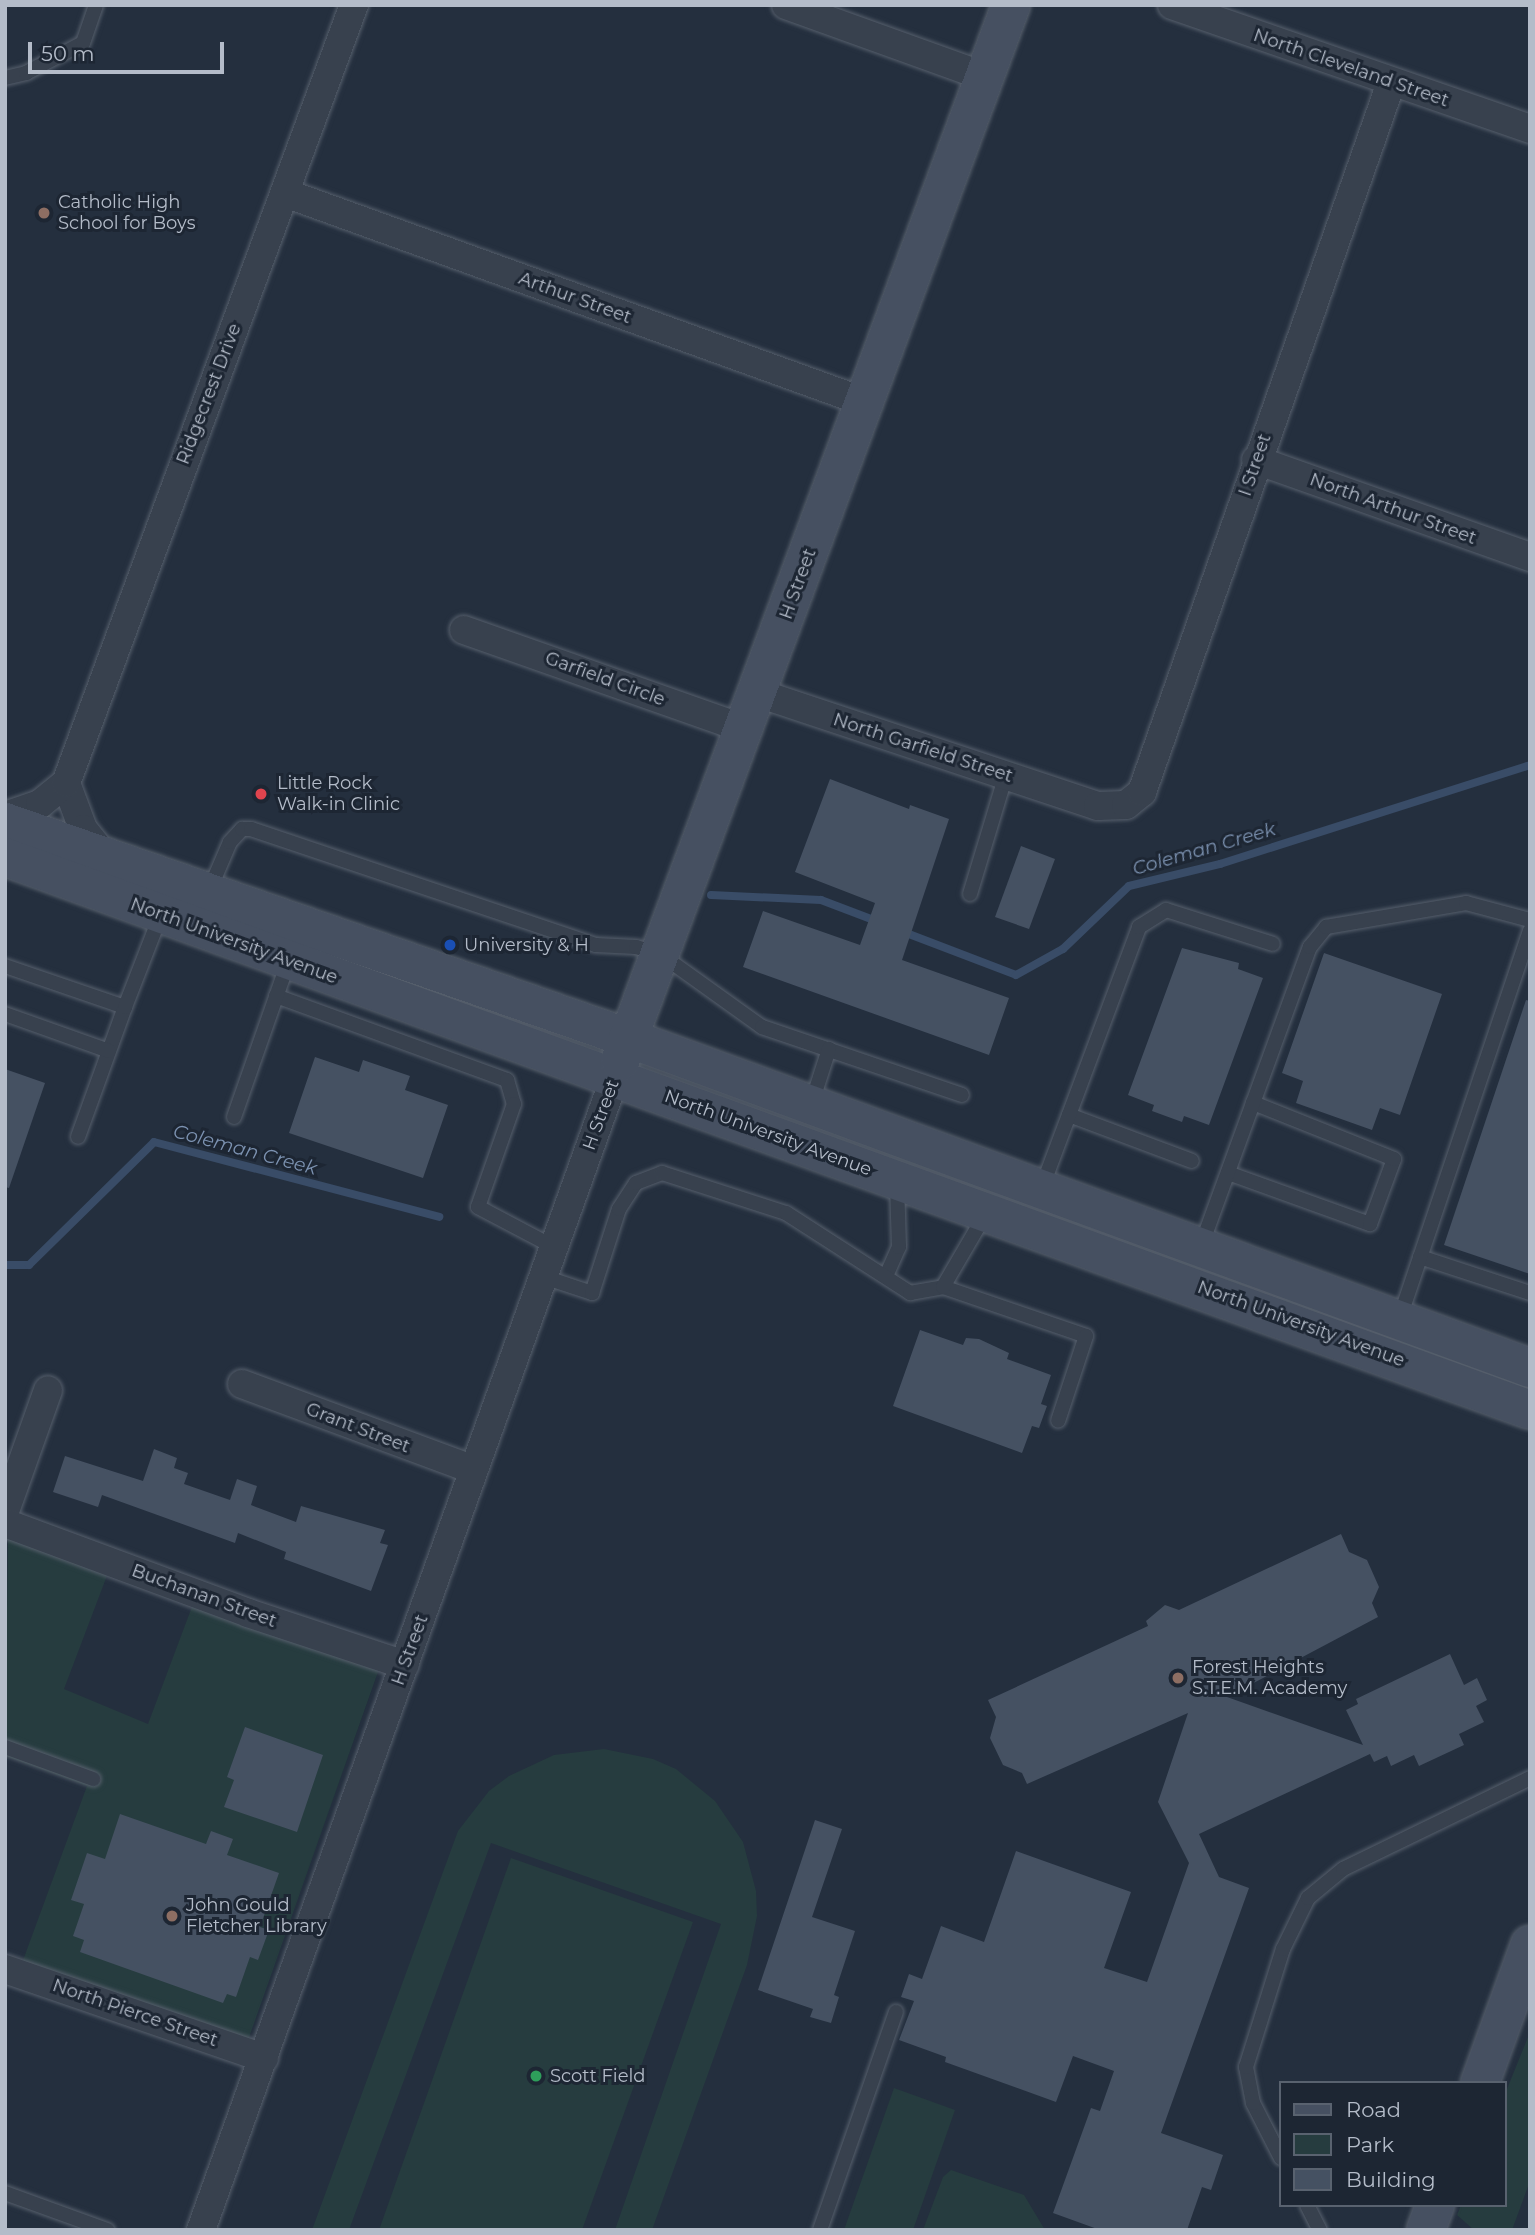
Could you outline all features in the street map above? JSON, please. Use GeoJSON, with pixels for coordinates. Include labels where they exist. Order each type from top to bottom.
{"type":"FeatureCollection","features":[{"type":"Feature","properties":{"kind":"main road","name":"H Street"},"geometry":{"type":"LineString","coordinates":[[615,1077],[1011,5]]}},
{"type":"Feature","properties":{"kind":"main road","name":"North University Avenue"},"geometry":{"type":"LineString","coordinates":[[5,822],[628,1038],[1530,1368]]}},
{"type":"Feature","properties":{"kind":"main road","name":"North University Avenue"},"geometry":{"type":"LineString","coordinates":[[5,857],[161,913],[282,979],[615,1077],[1530,1410]]}},
{"type":"Feature","properties":{"kind":"main road"},"geometry":{"type":"LineString","coordinates":[[1481,2081],[1530,1945]]}},
{"type":"Feature","properties":{"kind":"main road"},"geometry":{"type":"LineString","coordinates":[[1426,2230],[1434,2207]]}},
{"type":"Feature","properties":{"kind":"main road"},"geometry":{"type":"LineString","coordinates":[[1442,2207],[1449,2230]]}},
{"type":"Feature","properties":{"kind":"street","name":"Ridgecrest Drive"},"geometry":{"type":"LineString","coordinates":[[66,783],[354,5]]}},
{"type":"Feature","properties":{"kind":"street"},"geometry":{"type":"LineString","coordinates":[[786,5],[983,76]]}},
{"type":"Feature","properties":{"kind":"street","name":"North Cleveland Street"},"geometry":{"type":"LineString","coordinates":[[1172,5],[1530,129]]}},
{"type":"Feature","properties":{"kind":"street","name":"I Street"},"geometry":{"type":"LineString","coordinates":[[1089,802],[1112,807],[1126,805],[1149,780],[1256,460],[1391,83]]}},
{"type":"Feature","properties":{"kind":"street","name":"Arthur Street"},"geometry":{"type":"LineString","coordinates":[[285,193],[865,402]]}},
{"type":"Feature","properties":{"kind":"street","name":"North Arthur Street"},"geometry":{"type":"LineString","coordinates":[[1256,460],[1530,557]]}},
{"type":"Feature","properties":{"kind":"street","name":"Garfield Circle"},"geometry":{"type":"LineString","coordinates":[[464,630],[745,729]]}},
{"type":"Feature","properties":{"kind":"street","name":"North Garfield Street"},"geometry":{"type":"LineString","coordinates":[[758,693],[1089,802]]}},
{"type":"Feature","properties":{"kind":"street"},"geometry":{"type":"LineString","coordinates":[[5,816],[40,804],[66,783],[83,829],[106,857]]}},
{"type":"Feature","properties":{"kind":"street","name":"H Street"},"geometry":{"type":"LineString","coordinates":[[201,2230],[615,1077]]}},
{"type":"Feature","properties":{"kind":"street","name":"Grant Street"},"geometry":{"type":"LineString","coordinates":[[242,1384],[474,1470]]}},
{"type":"Feature","properties":{"kind":"street"},"geometry":{"type":"LineString","coordinates":[[5,1511],[48,1390]]}},
{"type":"Feature","properties":{"kind":"street","name":"Buchanan Street"},"geometry":{"type":"LineString","coordinates":[[5,1523],[248,1613],[405,1665]]}},
{"type":"Feature","properties":{"kind":"street","name":"North Pierce Street"},"geometry":{"type":"LineString","coordinates":[[5,1969],[264,2058]]}},
{"type":"Feature","properties":{"kind":"lane"},"geometry":{"type":"LineString","coordinates":[[5,78],[26,73],[83,43],[96,5]]}},
{"type":"Feature","properties":{"kind":"lane"},"geometry":{"type":"LineString","coordinates":[[970,894],[1006,775]]}},
{"type":"Feature","properties":{"kind":"lane"},"geometry":{"type":"LineString","coordinates":[[208,892],[230,842],[242,829],[251,829],[596,945],[636,947],[660,954],[762,1027],[962,1095]]}},
{"type":"Feature","properties":{"kind":"lane"},"geometry":{"type":"LineString","coordinates":[[1201,1247],[1310,947],[1326,927],[1466,903],[1530,920]]}},
{"type":"Feature","properties":{"kind":"lane"},"geometry":{"type":"LineString","coordinates":[[1042,1188],[1139,928],[1166,910],[1273,944]]}},
{"type":"Feature","properties":{"kind":"lane"},"geometry":{"type":"LineString","coordinates":[[78,1137],[161,913]]}},
{"type":"Feature","properties":{"kind":"lane"},"geometry":{"type":"LineString","coordinates":[[1399,1320],[1530,930]]}},
{"type":"Feature","properties":{"kind":"lane"},"geometry":{"type":"LineString","coordinates":[[5,966],[125,1007]]}},
{"type":"Feature","properties":{"kind":"lane"},"geometry":{"type":"LineString","coordinates":[[234,1117],[282,979],[507,1080],[513,1104],[478,1207],[554,1247]]}},
{"type":"Feature","properties":{"kind":"lane"},"geometry":{"type":"LineString","coordinates":[[5,1014],[110,1051]]}},
{"type":"Feature","properties":{"kind":"lane"},"geometry":{"type":"LineString","coordinates":[[811,1105],[828,1049]]}},
{"type":"Feature","properties":{"kind":"lane"},"geometry":{"type":"LineString","coordinates":[[1228,1172],[1370,1224],[1394,1159],[1253,1103]]}},
{"type":"Feature","properties":{"kind":"lane"},"geometry":{"type":"LineString","coordinates":[[1069,1115],[1192,1161]]}},
{"type":"Feature","properties":{"kind":"lane"},"geometry":{"type":"LineString","coordinates":[[544,1277],[592,1293],[619,1209],[636,1183],[662,1173],[786,1213],[910,1293],[943,1287],[1086,1336],[1058,1421]]}},
{"type":"Feature","properties":{"kind":"lane"},"geometry":{"type":"LineString","coordinates":[[886,1276],[899,1247],[897,1180]]}},
{"type":"Feature","properties":{"kind":"lane"},"geometry":{"type":"LineString","coordinates":[[943,1287],[986,1213]]}},
{"type":"Feature","properties":{"kind":"lane"},"geometry":{"type":"LineString","coordinates":[[1420,1257],[1530,1293]]}},
{"type":"Feature","properties":{"kind":"lane"},"geometry":{"type":"LineString","coordinates":[[5,1747],[93,1779]]}},
{"type":"Feature","properties":{"kind":"lane"},"geometry":{"type":"LineString","coordinates":[[1280,2156],[1253,2103],[1246,2067],[1283,1949],[1308,1898],[1343,1869],[1530,1778]]}},
{"type":"Feature","properties":{"kind":"lane"},"geometry":{"type":"LineString","coordinates":[[820,2230],[896,2012]]}},
{"type":"Feature","properties":{"kind":"lane"},"geometry":{"type":"LineString","coordinates":[[5,2193],[107,2230]]}},
{"type":"Feature","properties":{"kind":"lane"},"geometry":{"type":"LineString","coordinates":[[1301,2230],[1317,2225],[1308,2207]]}},
{"type":"Feature","properties":{"kind":"green space"},"geometry":{"type":"Polygon","coordinates":[[[8,1535],[108,1573],[64,1689],[148,1724],[193,1604],[379,1669],[247,2043],[22,1963],[87,1786],[5,1756],[8,1535]]]}},
{"type":"Feature","properties":{"kind":"green space"},"geometry":{"type":"Polygon","coordinates":[[[604,1749],[653,1759],[676,1769],[715,1801],[743,1842],[756,1891],[757,1916],[747,1965],[652,2230],[615,2230],[721,1924],[491,1843],[349,2230],[312,2230],[458,1831],[489,1791],[509,1776],[554,1755],[604,1749]]]}},
{"type":"Feature","properties":{"kind":"green space","name":"Scott Field"},"geometry":{"type":"Polygon","coordinates":[[[511,1858],[693,1922],[582,2230],[379,2230],[511,1858]]]}},
{"type":"Feature","properties":{"kind":"green space"},"geometry":{"type":"Polygon","coordinates":[[[1530,2032],[1530,2181],[1512,2230],[1474,2230],[1457,2215],[1460,2207],[1507,2207],[1507,2089],[1530,2032]]]}},
{"type":"Feature","properties":{"kind":"green space"},"geometry":{"type":"Polygon","coordinates":[[[894,2088],[955,2110],[913,2230],[844,2230],[894,2088]]]}},
{"type":"Feature","properties":{"kind":"green space"},"geometry":{"type":"Polygon","coordinates":[[[951,2170],[1024,2195],[1045,2230],[923,2230],[943,2177],[951,2170]]]}},
{"type":"Feature","properties":{"kind":"building"},"geometry":{"type":"Polygon","coordinates":[[[830,779],[909,809],[910,805],[949,819],[902,960],[1009,998],[989,1055],[743,967],[763,911],[860,945],[875,903],[795,872],[830,779]]]}},
{"type":"Feature","properties":{"kind":"building"},"geometry":{"type":"Polygon","coordinates":[[[1021,846],[1055,859],[1029,929],[995,917],[1021,846]]]}},
{"type":"Feature","properties":{"kind":"building"},"geometry":{"type":"Polygon","coordinates":[[[1182,948],[1239,963],[1238,969],[1263,978],[1209,1125],[1184,1116],[1182,1122],[1152,1111],[1154,1105],[1128,1095],[1182,948]]]}},
{"type":"Feature","properties":{"kind":"building"},"geometry":{"type":"Polygon","coordinates":[[[1324,953],[1442,994],[1400,1115],[1380,1108],[1372,1130],[1296,1103],[1303,1081],[1282,1073],[1324,953]]]}},
{"type":"Feature","properties":{"kind":"building"},"geometry":{"type":"Polygon","coordinates":[[[1526,1000],[1530,1001],[1530,1274],[1444,1245],[1526,1000]]]}},
{"type":"Feature","properties":{"kind":"building"},"geometry":{"type":"Polygon","coordinates":[[[315,1057],[359,1072],[363,1060],[410,1076],[405,1090],[448,1105],[423,1178],[289,1133],[315,1057]]]}},
{"type":"Feature","properties":{"kind":"building"},"geometry":{"type":"Polygon","coordinates":[[[5,1069],[45,1083],[9,1188],[5,1187],[5,1069]]]}},
{"type":"Feature","properties":{"kind":"building"},"geometry":{"type":"Polygon","coordinates":[[[920,1330],[963,1345],[966,1338],[979,1339],[1009,1353],[1007,1359],[1051,1375],[1041,1404],[1047,1406],[1039,1428],[1032,1426],[1022,1453],[893,1406],[920,1330]]]}},
{"type":"Feature","properties":{"kind":"building"},"geometry":{"type":"Polygon","coordinates":[[[154,1449],[177,1458],[174,1468],[188,1473],[184,1484],[230,1500],[237,1479],[257,1486],[251,1505],[296,1522],[301,1506],[385,1530],[380,1543],[388,1545],[371,1591],[284,1559],[286,1552],[238,1533],[235,1543],[102,1495],[98,1507],[53,1492],[65,1456],[143,1481],[154,1449]]]}},
{"type":"Feature","properties":{"kind":"building","name":"Forest Heights S.T.E.M. Academy"},"geometry":{"type":"Polygon","coordinates":[[[1341,1534],[1349,1552],[1367,1560],[1379,1587],[1372,1603],[1378,1617],[1227,1697],[1363,1745],[1346,1710],[1358,1704],[1356,1699],[1450,1654],[1464,1685],[1477,1678],[1487,1700],[1476,1706],[1484,1722],[1459,1734],[1464,1745],[1419,1766],[1414,1755],[1391,1766],[1387,1756],[1374,1762],[1370,1754],[1199,1834],[1219,1877],[1249,1888],[1161,2133],[1223,2155],[1211,2190],[1202,2187],[1187,2230],[1100,2230],[1053,2213],[1091,2108],[1100,2111],[1114,2071],[1073,2056],[1056,2102],[945,2062],[946,2057],[899,2040],[914,2001],[901,1997],[909,1974],[922,1979],[941,1926],[984,1942],[1016,1851],[1131,1892],[1104,1968],[1147,1982],[1189,1863],[1158,1802],[1188,1713],[1027,1784],[1022,1773],[1003,1765],[990,1738],[996,1717],[988,1700],[1148,1626],[1146,1621],[1165,1605],[1179,1610],[1341,1534]]]}},
{"type":"Feature","properties":{"kind":"building"},"geometry":{"type":"Polygon","coordinates":[[[245,1727],[323,1755],[297,1832],[224,1807],[234,1780],[227,1777],[245,1727]]]}},
{"type":"Feature","properties":{"kind":"building","name":"John Gould Fletcher Library"},"geometry":{"type":"Polygon","coordinates":[[[120,1814],[206,1844],[211,1831],[233,1839],[227,1855],[279,1873],[260,1927],[269,1930],[258,1960],[250,1957],[236,1997],[227,1994],[223,2003],[80,1952],[84,1940],[73,1936],[84,1904],[71,1900],[87,1853],[105,1859],[120,1814]]]}},
{"type":"Feature","properties":{"kind":"building"},"geometry":{"type":"Polygon","coordinates":[[[815,1820],[842,1829],[812,1917],[855,1931],[834,1995],[839,1997],[831,2023],[810,2017],[813,2009],[758,1990],[815,1820]]]}},
{"type":"Feature","properties":{"kind":"waterway","name":"Coleman Creek"},"geometry":{"type":"LineString","coordinates":[[901,931],[1016,975],[1063,949],[1129,886],[1220,864],[1530,765]]}},
{"type":"Feature","properties":{"kind":"waterway","name":"Coleman Creek"},"geometry":{"type":"LineString","coordinates":[[711,895],[821,900],[879,922]]}},
{"type":"Feature","properties":{"kind":"waterway","name":"Coleman Creek"},"geometry":{"type":"LineString","coordinates":[[5,1265],[29,1265],[154,1142],[439,1217]]}},
{"type":"Feature","properties":{"kind":"place","name":"Catholic High School for Boys"},"geometry":{"type":"Point","coordinates":[44,213]}},
{"type":"Feature","properties":{"kind":"place","name":"Little Rock Walk-in Clinic"},"geometry":{"type":"Point","coordinates":[261,794]}},
{"type":"Feature","properties":{"kind":"place","name":"University & H"},"geometry":{"type":"Point","coordinates":[450,945]}},
{"type":"Feature","properties":{"kind":"place","name":"Forest Heights S.T.E.M. Academy"},"geometry":{"type":"Point","coordinates":[1178,1678]}},
{"type":"Feature","properties":{"kind":"place","name":"John Gould Fletcher Library"},"geometry":{"type":"Point","coordinates":[172,1916]}},
{"type":"Feature","properties":{"kind":"place","name":"Scott Field"},"geometry":{"type":"Point","coordinates":[536,2076]}}]}
